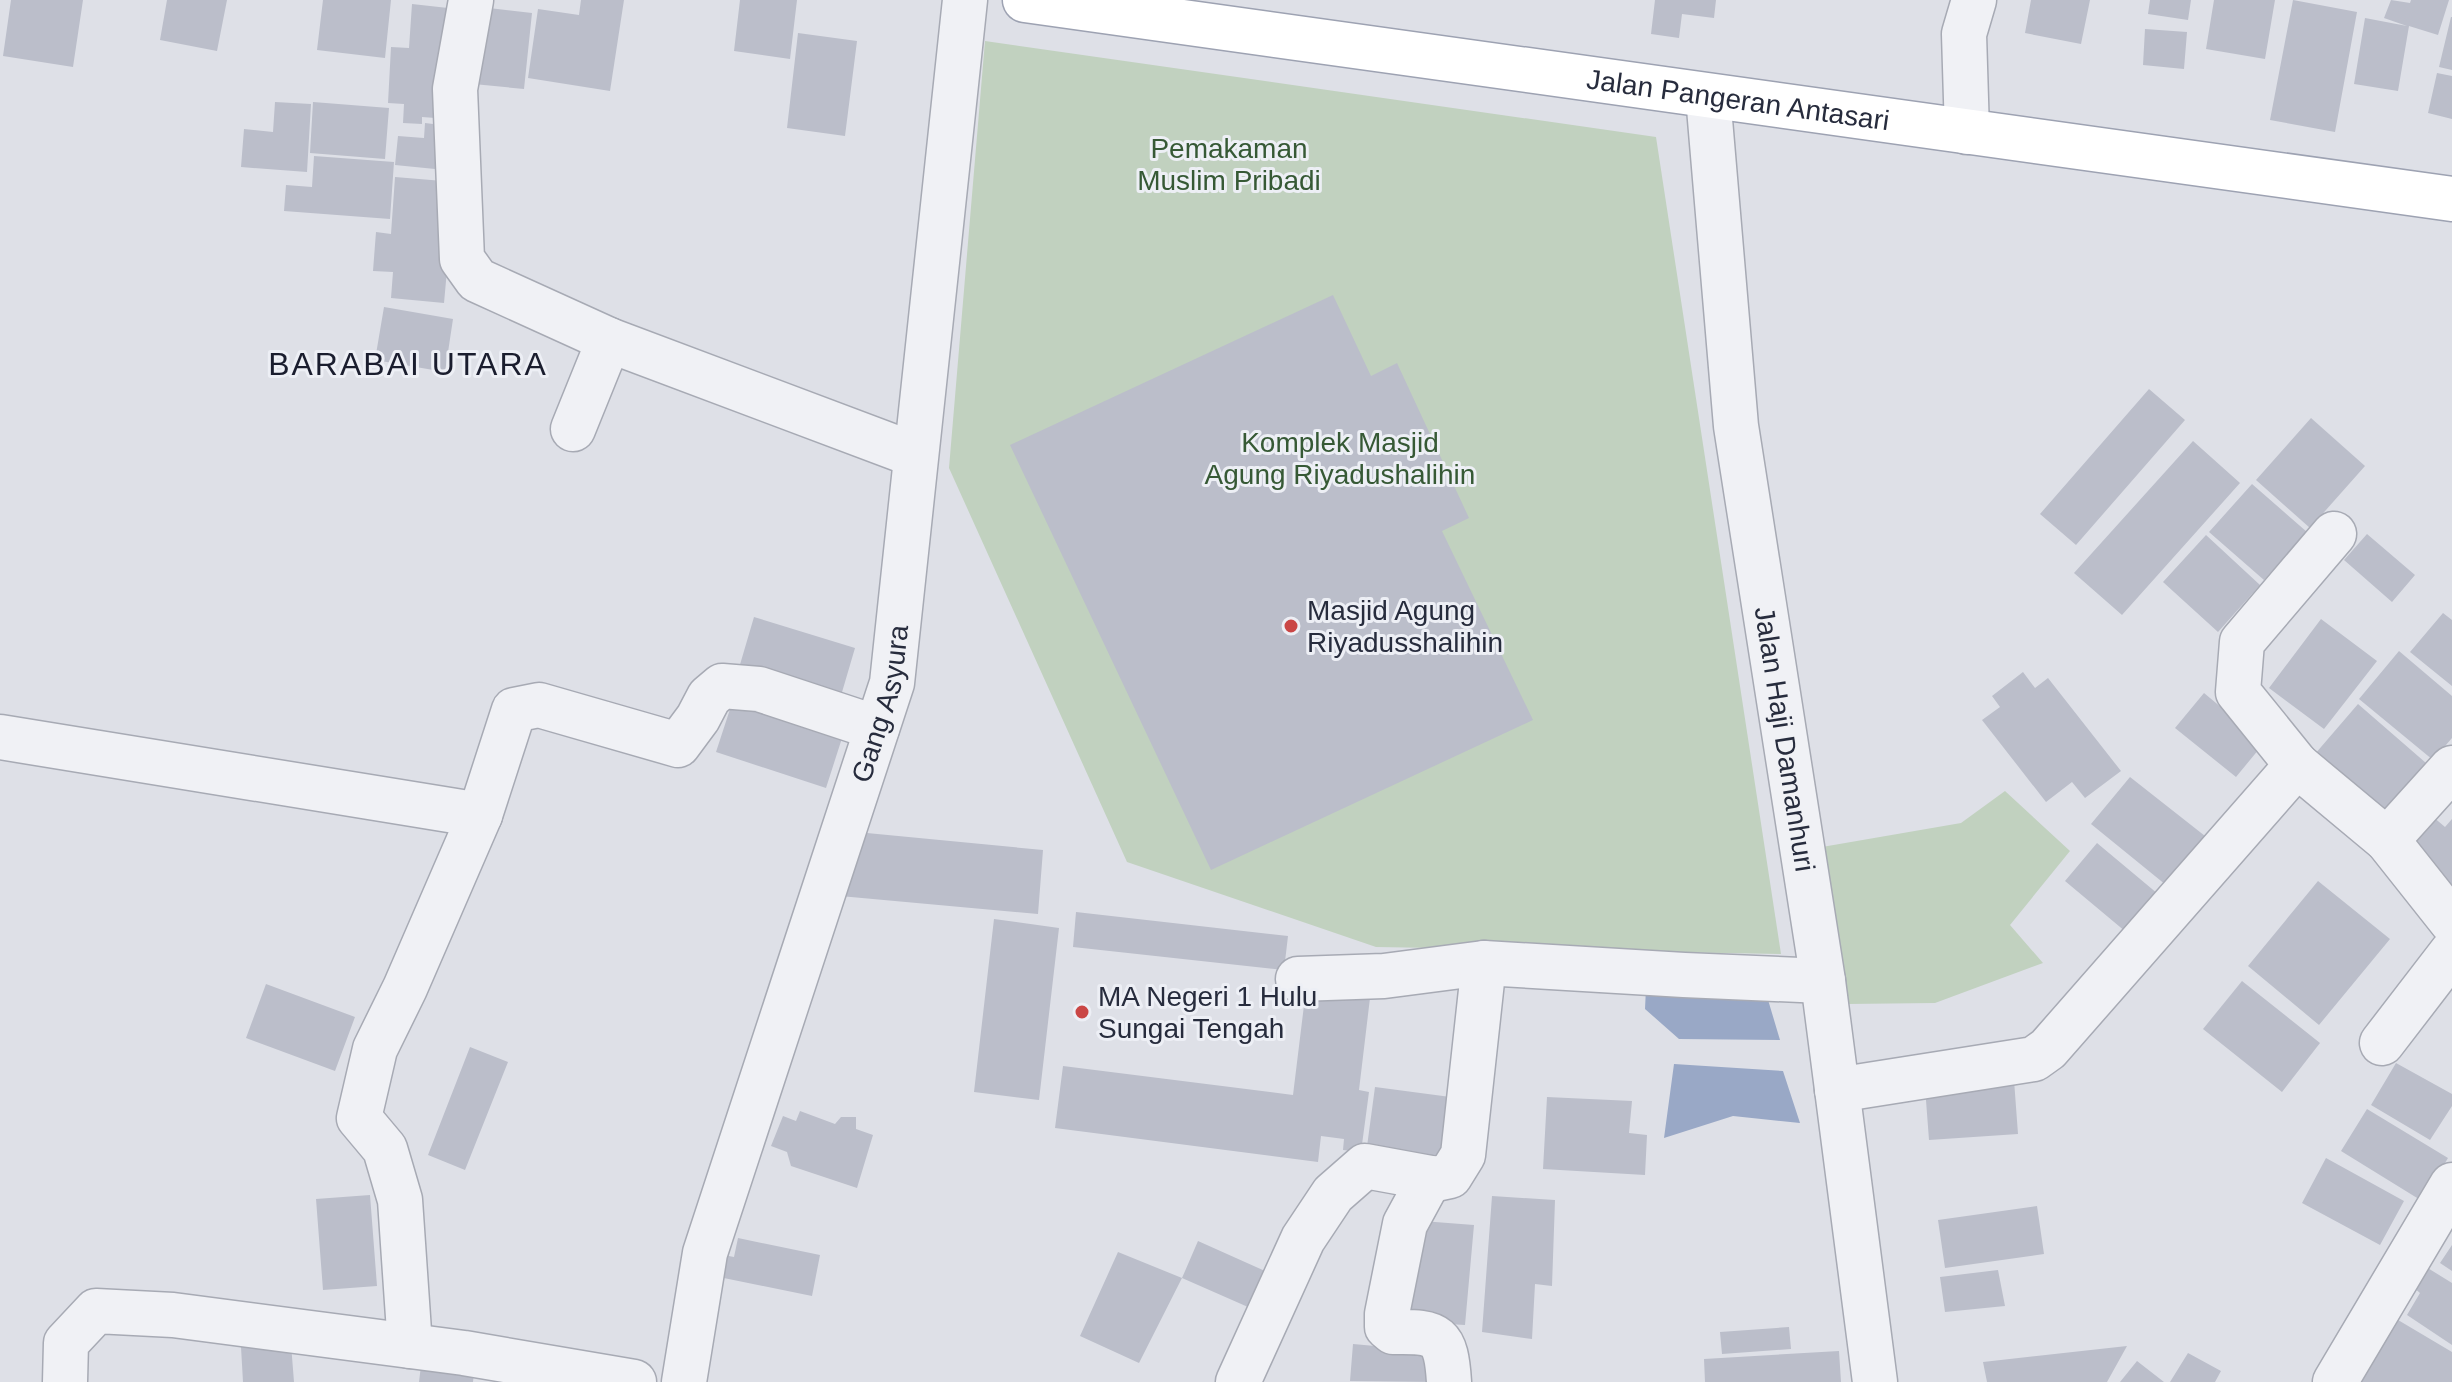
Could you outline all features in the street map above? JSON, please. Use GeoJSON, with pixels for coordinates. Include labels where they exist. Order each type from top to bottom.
{"type":"FeatureCollection","features":[{"type":"Feature","properties":{"kind":"main road","name":"Jalan Pangeran Antasari"},"geometry":{"type":"LineString","coordinates":[[1025,0],[2452,199]]}},
{"type":"Feature","properties":{"kind":"street"},"geometry":{"type":"LineString","coordinates":[[471,0],[455,89],[462,259],[477,280],[609,340],[915,455]]}},
{"type":"Feature","properties":{"kind":"street","name":"Gang Asyura"},"geometry":{"type":"LineString","coordinates":[[684,1382],[705,1253],[892,683],[965,0]]}},
{"type":"Feature","properties":{"kind":"street"},"geometry":{"type":"LineString","coordinates":[[1967,132],[1964,34],[1974,0]]}},
{"type":"Feature","properties":{"kind":"street","name":"Jalan Haji Damanhuri"},"geometry":{"type":"LineString","coordinates":[[1708,96],[1736,426],[1823,981],[1875,1382]]}},
{"type":"Feature","properties":{"kind":"street"},"geometry":{"type":"LineString","coordinates":[[573,429],[609,340]]}},
{"type":"Feature","properties":{"kind":"street"},"geometry":{"type":"LineString","coordinates":[[2334,534],[2242,642],[2238,692],[2297,765],[2387,840],[2452,922]]}},
{"type":"Feature","properties":{"kind":"street"},"geometry":{"type":"LineString","coordinates":[[410,1346],[400,1200],[385,1149],[359,1118],[375,1049],[480,815],[514,710],[539,705],[678,745],[709,697],[722,686],[759,689],[877,728]]}},
{"type":"Feature","properties":{"kind":"street"},"geometry":{"type":"LineString","coordinates":[[0,737],[480,815]]}},
{"type":"Feature","properties":{"kind":"street"},"geometry":{"type":"LineString","coordinates":[[1837,1090],[2042,1056],[2297,765]]}},
{"type":"Feature","properties":{"kind":"street"},"geometry":{"type":"LineString","coordinates":[[2387,840],[2452,768]]}},
{"type":"Feature","properties":{"kind":"street"},"geometry":{"type":"LineString","coordinates":[[2382,1043],[2452,952]]}},
{"type":"Feature","properties":{"kind":"street"},"geometry":{"type":"LineString","coordinates":[[1298,979],[1384,976],[1484,963],[1823,981]]}},
{"type":"Feature","properties":{"kind":"street"},"geometry":{"type":"LineString","coordinates":[[1238,1382],[1303,1239],[1333,1194],[1365,1166],[1436,1179],[1450,1176],[1463,1155],[1484,963]]}},
{"type":"Feature","properties":{"kind":"street"},"geometry":{"type":"LineString","coordinates":[[1430,1178],[1405,1224],[1387,1327],[1393,1332],[1415,1332],[1436,1337],[1444,1344],[1449,1382]]}},
{"type":"Feature","properties":{"kind":"street"},"geometry":{"type":"LineString","coordinates":[[2335,1382],[2452,1185]]}},
{"type":"Feature","properties":{"kind":"street"},"geometry":{"type":"LineString","coordinates":[[65,1382],[66,1343],[96,1311],[173,1315],[464,1353],[634,1382]]}},
{"type":"Feature","properties":{"kind":"green space","name":"Komplek Masjid Agung Riyadushalihin"},"geometry":{"type":"Polygon","coordinates":[[[985,41],[1656,137],[1781,954],[1376,947],[1127,862],[949,468],[985,41]]]}},
{"type":"Feature","properties":{"kind":"green space"},"geometry":{"type":"Polygon","coordinates":[[[2005,791],[2070,851],[2010,925],[2043,963],[1935,1003],[1847,1004],[1822,847],[1961,823],[2005,791]]]}},
{"type":"Feature","properties":{"kind":"water"},"geometry":{"type":"Polygon","coordinates":[[[1646,988],[1766,993],[1780,1040],[1679,1039],[1645,1009],[1646,988]]]}},
{"type":"Feature","properties":{"kind":"water"},"geometry":{"type":"Polygon","coordinates":[[[1674,1064],[1783,1071],[1800,1123],[1733,1116],[1664,1138],[1674,1064]]]}},
{"type":"Feature","properties":{"kind":"building"},"geometry":{"type":"Polygon","coordinates":[[[11,0],[83,0],[73,67],[3,56],[11,0]]]}},
{"type":"Feature","properties":{"kind":"building"},"geometry":{"type":"Polygon","coordinates":[[[167,0],[227,0],[217,51],[160,40],[167,0]]]}},
{"type":"Feature","properties":{"kind":"building"},"geometry":{"type":"Polygon","coordinates":[[[323,0],[391,0],[385,58],[317,50],[323,0]]]}},
{"type":"Feature","properties":{"kind":"building"},"geometry":{"type":"Polygon","coordinates":[[[581,0],[624,0],[610,91],[528,78],[538,9],[579,15],[581,0]]]}},
{"type":"Feature","properties":{"kind":"building"},"geometry":{"type":"Polygon","coordinates":[[[740,0],[797,0],[790,59],[734,51],[740,0]]]}},
{"type":"Feature","properties":{"kind":"building"},"geometry":{"type":"Polygon","coordinates":[[[1655,0],[1716,0],[1714,18],[1682,14],[1679,38],[1651,34],[1655,0]]]}},
{"type":"Feature","properties":{"kind":"building"},"geometry":{"type":"Polygon","coordinates":[[[2031,0],[2090,0],[2081,44],[2025,33],[2031,0]]]}},
{"type":"Feature","properties":{"kind":"building"},"geometry":{"type":"Polygon","coordinates":[[[2150,0],[2191,0],[2188,20],[2148,14],[2150,0]]]}},
{"type":"Feature","properties":{"kind":"building"},"geometry":{"type":"Polygon","coordinates":[[[2214,0],[2275,0],[2265,59],[2206,49],[2214,0]]]}},
{"type":"Feature","properties":{"kind":"building"},"geometry":{"type":"Polygon","coordinates":[[[2293,0],[2357,12],[2335,132],[2270,120],[2293,0]]]}},
{"type":"Feature","properties":{"kind":"building"},"geometry":{"type":"Polygon","coordinates":[[[2391,0],[2410,3],[2411,0],[2449,0],[2438,35],[2409,26],[2398,91],[2354,84],[2365,18],[2407,26],[2384,18],[2391,0]]]}},
{"type":"Feature","properties":{"kind":"building"},"geometry":{"type":"Polygon","coordinates":[[[412,4],[457,9],[449,119],[422,117],[422,124],[403,123],[404,104],[388,103],[391,47],[409,48],[412,4]]]}},
{"type":"Feature","properties":{"kind":"building"},"geometry":{"type":"Polygon","coordinates":[[[489,8],[532,13],[524,89],[463,83],[466,45],[486,47],[489,8]]]}},
{"type":"Feature","properties":{"kind":"building"},"geometry":{"type":"Polygon","coordinates":[[[2452,17],[2452,70],[2439,67],[2452,17]]]}},
{"type":"Feature","properties":{"kind":"building"},"geometry":{"type":"Polygon","coordinates":[[[2145,29],[2187,32],[2184,69],[2143,65],[2145,29]]]}},
{"type":"Feature","properties":{"kind":"building"},"geometry":{"type":"Polygon","coordinates":[[[798,33],[857,41],[845,136],[787,128],[798,33]]]}},
{"type":"Feature","properties":{"kind":"building"},"geometry":{"type":"Polygon","coordinates":[[[2437,73],[2452,76],[2452,119],[2428,113],[2437,73]]]}},
{"type":"Feature","properties":{"kind":"building"},"geometry":{"type":"Polygon","coordinates":[[[275,102],[311,104],[307,172],[241,167],[244,129],[273,132],[275,102]]]}},
{"type":"Feature","properties":{"kind":"building"},"geometry":{"type":"Polygon","coordinates":[[[313,102],[389,108],[385,159],[310,153],[313,102]]]}},
{"type":"Feature","properties":{"kind":"building"},"geometry":{"type":"Polygon","coordinates":[[[425,123],[449,126],[445,170],[395,165],[398,136],[424,138],[425,123]]]}},
{"type":"Feature","properties":{"kind":"building"},"geometry":{"type":"Polygon","coordinates":[[[314,156],[394,162],[390,219],[284,211],[286,185],[312,187],[314,156]]]}},
{"type":"Feature","properties":{"kind":"building"},"geometry":{"type":"Polygon","coordinates":[[[395,177],[455,182],[444,303],[391,298],[393,272],[373,271],[376,232],[391,234],[395,177]]]}},
{"type":"Feature","properties":{"kind":"building","name":"Masjid Agung Riyadusshalihin"},"geometry":{"type":"Polygon","coordinates":[[[1333,295],[1371,376],[1397,363],[1469,518],[1442,531],[1533,720],[1211,870],[1010,445],[1333,295]]]}},
{"type":"Feature","properties":{"kind":"building"},"geometry":{"type":"Polygon","coordinates":[[[384,307],[453,319],[445,372],[375,360],[384,307]]]}},
{"type":"Feature","properties":{"kind":"building"},"geometry":{"type":"Polygon","coordinates":[[[2149,389],[2185,420],[2076,545],[2040,514],[2149,389]]]}},
{"type":"Feature","properties":{"kind":"building"},"geometry":{"type":"Polygon","coordinates":[[[2311,418],[2365,466],[2310,528],[2256,480],[2311,418]]]}},
{"type":"Feature","properties":{"kind":"building"},"geometry":{"type":"Polygon","coordinates":[[[2193,441],[2240,483],[2122,615],[2074,573],[2193,441]]]}},
{"type":"Feature","properties":{"kind":"building"},"geometry":{"type":"Polygon","coordinates":[[[2252,484],[2307,532],[2264,580],[2209,532],[2252,484]]]}},
{"type":"Feature","properties":{"kind":"building"},"geometry":{"type":"Polygon","coordinates":[[[2367,534],[2415,575],[2392,602],[2344,560],[2367,534]]]}},
{"type":"Feature","properties":{"kind":"building"},"geometry":{"type":"Polygon","coordinates":[[[2206,535],[2260,585],[2218,632],[2163,582],[2206,535]]]}},
{"type":"Feature","properties":{"kind":"building"},"geometry":{"type":"Polygon","coordinates":[[[2443,613],[2452,620],[2452,686],[2410,652],[2443,613]]]}},
{"type":"Feature","properties":{"kind":"building"},"geometry":{"type":"Polygon","coordinates":[[[754,617],[855,648],[840,699],[739,668],[754,617]]]}},
{"type":"Feature","properties":{"kind":"building"},"geometry":{"type":"Polygon","coordinates":[[[2321,619],[2377,661],[2324,729],[2269,688],[2321,619]]]}},
{"type":"Feature","properties":{"kind":"building"},"geometry":{"type":"Polygon","coordinates":[[[2399,651],[2452,696],[2452,738],[2433,760],[2359,699],[2399,651]]]}},
{"type":"Feature","properties":{"kind":"building"},"geometry":{"type":"Polygon","coordinates":[[[2023,672],[2035,688],[2048,678],[2121,771],[2085,798],[2072,782],[2046,802],[1982,720],[2000,707],[1992,696],[2023,672]]]}},
{"type":"Feature","properties":{"kind":"building"},"geometry":{"type":"Polygon","coordinates":[[[2204,693],[2264,743],[2236,777],[2175,728],[2204,693]]]}},
{"type":"Feature","properties":{"kind":"building"},"geometry":{"type":"Polygon","coordinates":[[[733,700],[843,735],[826,788],[716,752],[733,700]]]}},
{"type":"Feature","properties":{"kind":"building"},"geometry":{"type":"Polygon","coordinates":[[[2358,704],[2426,763],[2383,812],[2315,754],[2358,704]]]}},
{"type":"Feature","properties":{"kind":"building"},"geometry":{"type":"Polygon","coordinates":[[[2130,777],[2205,836],[2166,885],[2091,824],[2130,777]]]}},
{"type":"Feature","properties":{"kind":"building"},"geometry":{"type":"Polygon","coordinates":[[[2425,810],[2445,827],[2452,819],[2452,886],[2400,838],[2425,810]]]}},
{"type":"Feature","properties":{"kind":"building"},"geometry":{"type":"Polygon","coordinates":[[[846,831],[1043,850],[1038,914],[840,896],[846,831]]]}},
{"type":"Feature","properties":{"kind":"building"},"geometry":{"type":"Polygon","coordinates":[[[2097,843],[2158,894],[2126,932],[2065,881],[2097,843]]]}},
{"type":"Feature","properties":{"kind":"building"},"geometry":{"type":"Polygon","coordinates":[[[2318,881],[2390,939],[2319,1025],[2248,966],[2318,881]]]}},
{"type":"Feature","properties":{"kind":"building"},"geometry":{"type":"Polygon","coordinates":[[[1076,912],[1288,936],[1284,970],[1073,947],[1076,912]]]}},
{"type":"Feature","properties":{"kind":"building"},"geometry":{"type":"Polygon","coordinates":[[[994,919],[1059,928],[1039,1100],[974,1092],[994,919]]]}},
{"type":"Feature","properties":{"kind":"building"},"geometry":{"type":"Polygon","coordinates":[[[2242,981],[2320,1043],[2282,1092],[2203,1029],[2242,981]]]}},
{"type":"Feature","properties":{"kind":"building"},"geometry":{"type":"Polygon","coordinates":[[[266,984],[355,1017],[335,1071],[246,1038],[266,984]]]}},
{"type":"Feature","properties":{"kind":"building"},"geometry":{"type":"Polygon","coordinates":[[[1306,989],[1370,998],[1359,1090],[1369,1092],[1361,1152],[1343,1150],[1344,1139],[1321,1136],[1318,1162],[1055,1128],[1063,1066],[1293,1095],[1306,989]]]}},
{"type":"Feature","properties":{"kind":"building"},"geometry":{"type":"Polygon","coordinates":[[[470,1047],[508,1062],[465,1170],[428,1155],[470,1047]]]}},
{"type":"Feature","properties":{"kind":"building"},"geometry":{"type":"Polygon","coordinates":[[[2396,1063],[2452,1094],[2452,1106],[2430,1140],[2371,1105],[2396,1063]]]}},
{"type":"Feature","properties":{"kind":"building"},"geometry":{"type":"Polygon","coordinates":[[[2014,1080],[2018,1134],[1929,1140],[1925,1087],[2014,1080]]]}},
{"type":"Feature","properties":{"kind":"building"},"geometry":{"type":"Polygon","coordinates":[[[1375,1087],[1458,1098],[1449,1165],[1366,1154],[1375,1087]]]}},
{"type":"Feature","properties":{"kind":"building"},"geometry":{"type":"Polygon","coordinates":[[[1547,1097],[1632,1101],[1629,1133],[1647,1135],[1645,1175],[1543,1169],[1547,1097]]]}},
{"type":"Feature","properties":{"kind":"building"},"geometry":{"type":"Polygon","coordinates":[[[2367,1109],[2448,1158],[2422,1201],[2341,1151],[2367,1109]]]}},
{"type":"Feature","properties":{"kind":"building"},"geometry":{"type":"Polygon","coordinates":[[[800,1111],[835,1124],[841,1117],[856,1117],[856,1129],[873,1135],[857,1188],[791,1166],[787,1152],[771,1146],[783,1116],[796,1121],[800,1111]]]}},
{"type":"Feature","properties":{"kind":"building"},"geometry":{"type":"Polygon","coordinates":[[[2326,1158],[2404,1201],[2380,1245],[2302,1203],[2326,1158]]]}},
{"type":"Feature","properties":{"kind":"building"},"geometry":{"type":"Polygon","coordinates":[[[370,1195],[377,1286],[323,1290],[316,1199],[370,1195]]]}},
{"type":"Feature","properties":{"kind":"building"},"geometry":{"type":"Polygon","coordinates":[[[1492,1196],[1555,1200],[1552,1286],[1535,1284],[1532,1339],[1482,1332],[1492,1196]]]}},
{"type":"Feature","properties":{"kind":"building"},"geometry":{"type":"Polygon","coordinates":[[[2037,1206],[2044,1254],[1945,1268],[1938,1220],[2037,1206]]]}},
{"type":"Feature","properties":{"kind":"building"},"geometry":{"type":"Polygon","coordinates":[[[1409,1220],[1474,1225],[1465,1325],[1396,1321],[1409,1220]]]}},
{"type":"Feature","properties":{"kind":"building"},"geometry":{"type":"Polygon","coordinates":[[[738,1238],[820,1255],[812,1296],[714,1276],[718,1254],[734,1257],[738,1238]]]}},
{"type":"Feature","properties":{"kind":"building"},"geometry":{"type":"Polygon","coordinates":[[[1198,1241],[1265,1271],[1248,1307],[1182,1278],[1198,1241]]]}},
{"type":"Feature","properties":{"kind":"building"},"geometry":{"type":"Polygon","coordinates":[[[2452,1245],[2452,1271],[2440,1263],[2452,1245]]]}},
{"type":"Feature","properties":{"kind":"building"},"geometry":{"type":"Polygon","coordinates":[[[1118,1252],[1182,1278],[1139,1363],[1080,1336],[1118,1252]]]}},
{"type":"Feature","properties":{"kind":"building"},"geometry":{"type":"Polygon","coordinates":[[[2418,1262],[2452,1283],[2452,1345],[2407,1315],[2420,1293],[2406,1281],[2418,1262]]]}},
{"type":"Feature","properties":{"kind":"building"},"geometry":{"type":"Polygon","coordinates":[[[1998,1270],[2005,1306],[1945,1312],[1940,1277],[1998,1270]]]}},
{"type":"Feature","properties":{"kind":"building"},"geometry":{"type":"Polygon","coordinates":[[[2393,1317],[2452,1352],[2452,1382],[2355,1382],[2393,1317]]]}},
{"type":"Feature","properties":{"kind":"building"},"geometry":{"type":"Polygon","coordinates":[[[1789,1327],[1791,1349],[1722,1354],[1720,1332],[1789,1327]]]}},
{"type":"Feature","properties":{"kind":"building"},"geometry":{"type":"Polygon","coordinates":[[[291,1344],[294,1382],[243,1382],[241,1347],[291,1344]]]}},
{"type":"Feature","properties":{"kind":"building"},"geometry":{"type":"Polygon","coordinates":[[[1353,1344],[1441,1352],[1438,1382],[1350,1381],[1353,1344]]]}},
{"type":"Feature","properties":{"kind":"building"},"geometry":{"type":"Polygon","coordinates":[[[2127,1346],[2107,1382],[1987,1382],[1983,1362],[2127,1346]]]}},
{"type":"Feature","properties":{"kind":"building"},"geometry":{"type":"Polygon","coordinates":[[[1839,1351],[1841,1382],[1705,1382],[1704,1359],[1839,1351]]]}},
{"type":"Feature","properties":{"kind":"building"},"geometry":{"type":"Polygon","coordinates":[[[2188,1353],[2221,1371],[2215,1382],[2170,1382],[2188,1353]]]}},
{"type":"Feature","properties":{"kind":"building"},"geometry":{"type":"Polygon","coordinates":[[[422,1357],[475,1363],[473,1382],[419,1382],[422,1357]]]}},
{"type":"Feature","properties":{"kind":"building"},"geometry":{"type":"Polygon","coordinates":[[[2137,1361],[2164,1382],[2120,1382],[2137,1361]]]}},
{"type":"Feature","properties":{"kind":"place","name":"Masjid Agung Riyadusshalihin"},"geometry":{"type":"Point","coordinates":[1291,626]}},
{"type":"Feature","properties":{"kind":"place","name":"MA Negeri 1 Hulu Sungai Tengah"},"geometry":{"type":"Point","coordinates":[1082,1012]}},
{"type":"Feature","properties":{"kind":"district","name":"BARABAI UTARA"},"geometry":{"type":"Point","coordinates":[408,364]}},
{"type":"Feature","properties":{"kind":"park label","name":"Pemakaman Muslim Pribadi"},"geometry":{"type":"Point","coordinates":[1229,164]}}]}
